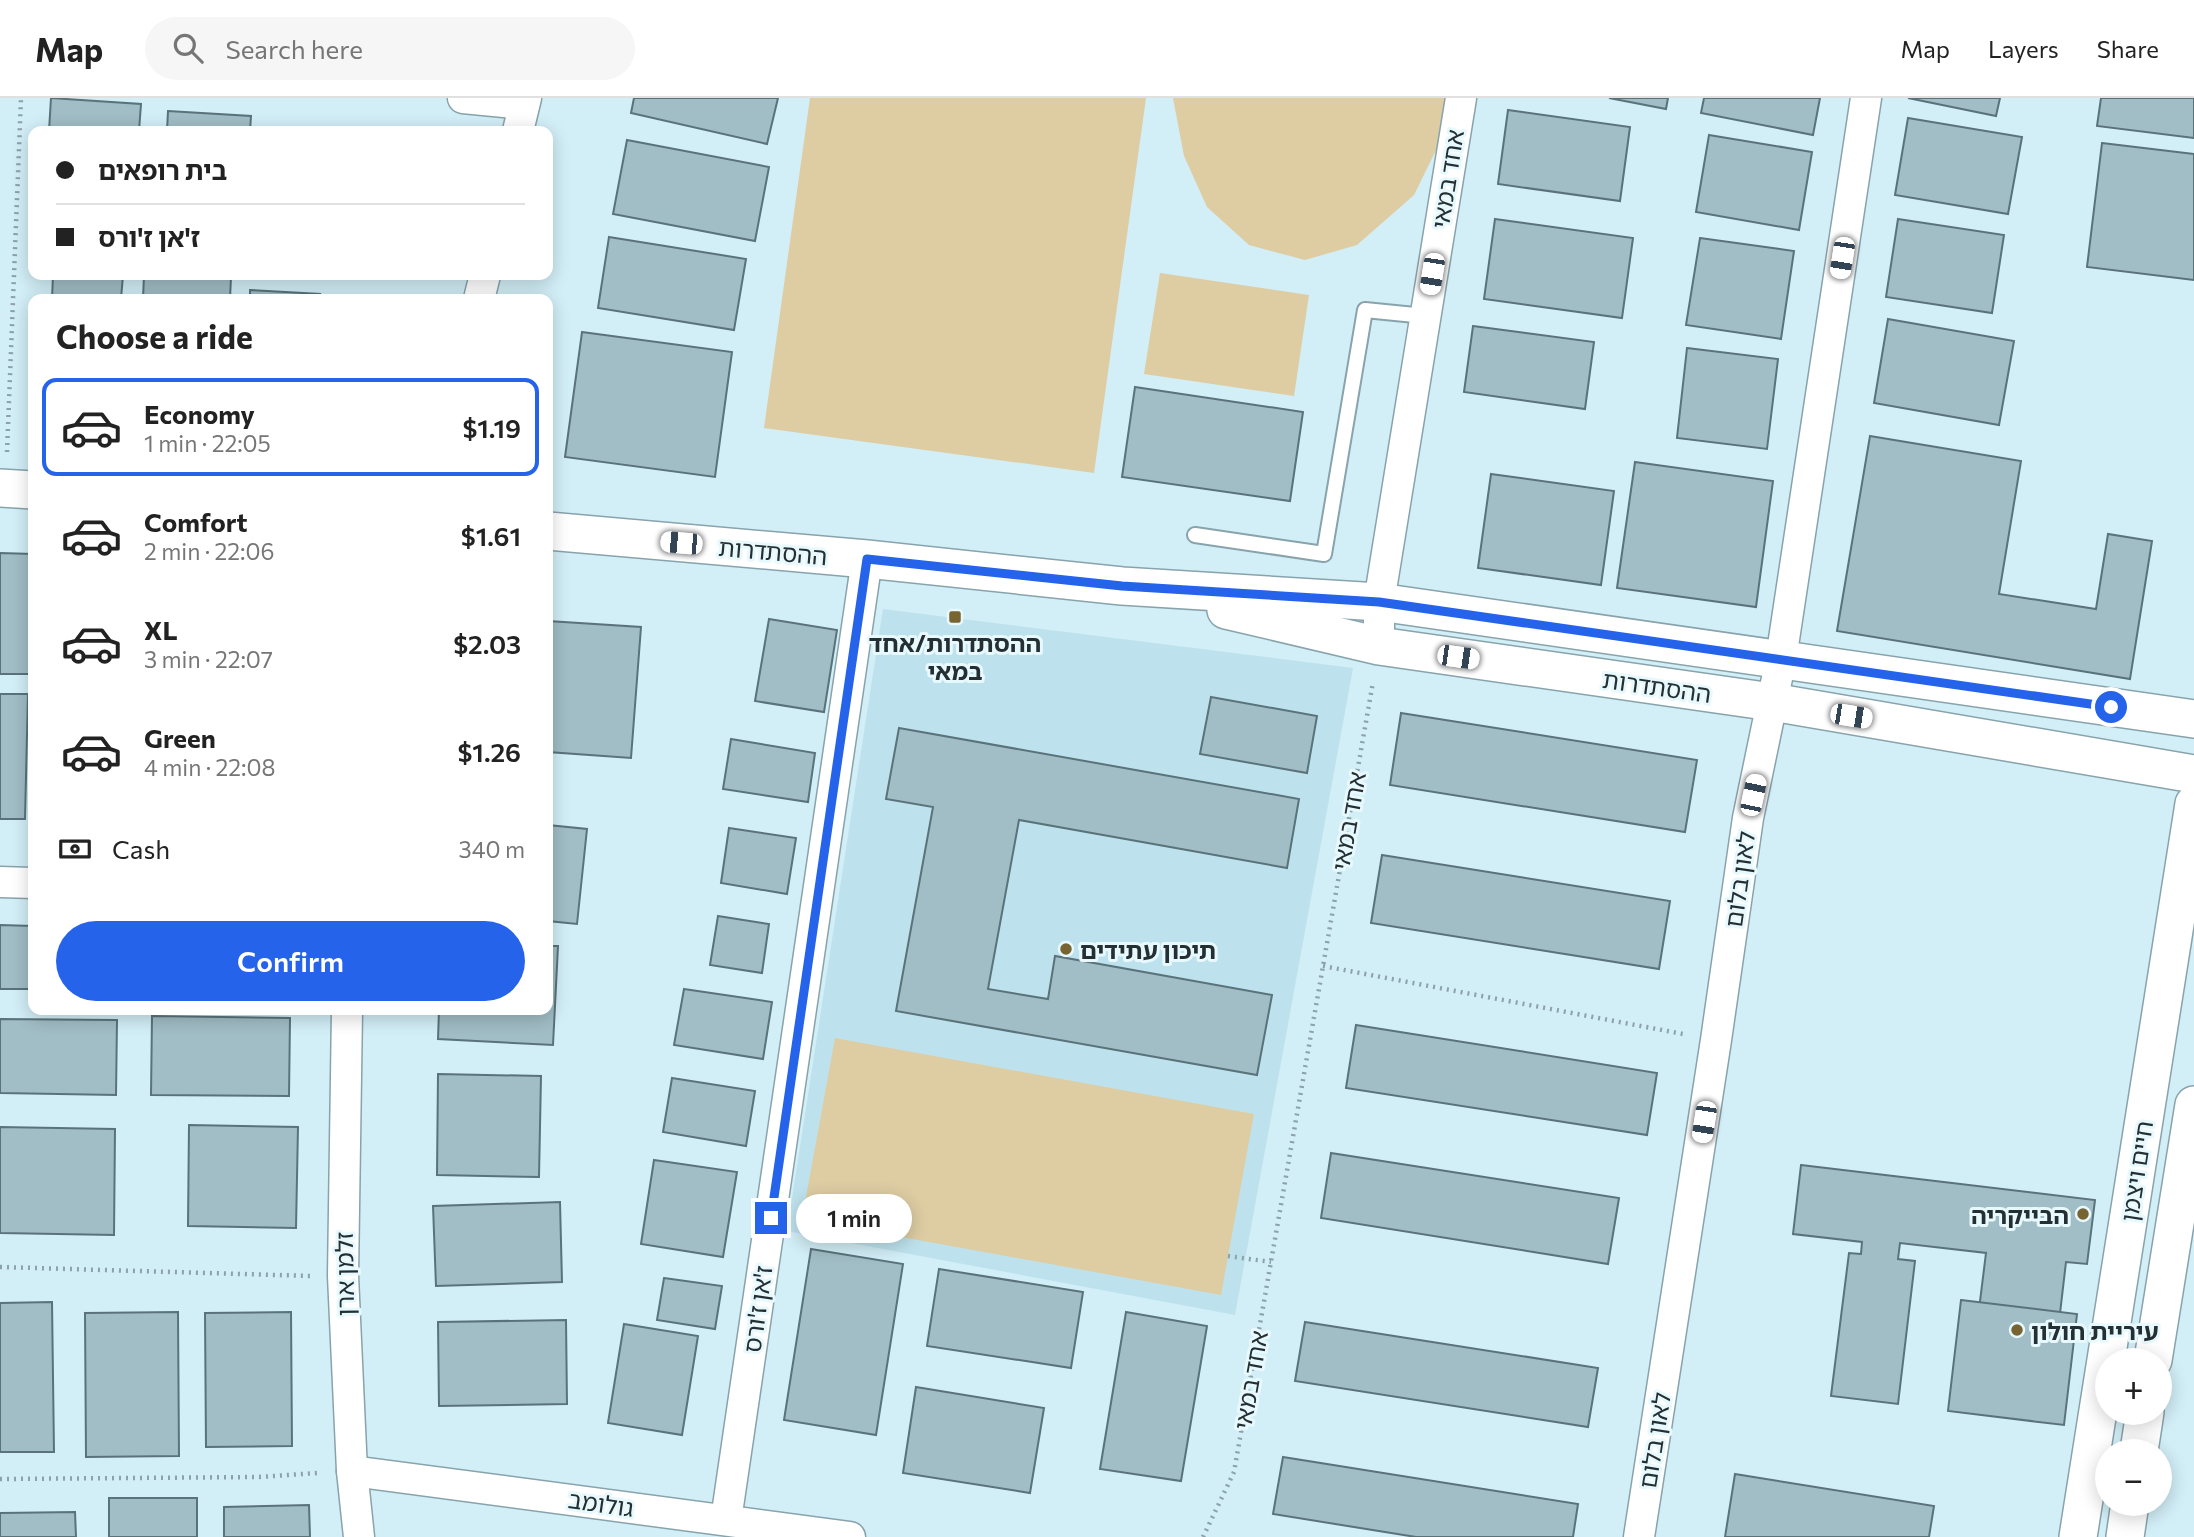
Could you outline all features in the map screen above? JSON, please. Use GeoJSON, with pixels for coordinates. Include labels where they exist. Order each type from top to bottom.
{"type":"FeatureCollection","features":[{"type":"Feature","properties":{"kind":"street"},"geometry":{"type":"LineString","coordinates":[[463,98],[523,111]]}},
{"type":"Feature","properties":{"kind":"street","name":"אחד במאי"},"geometry":{"type":"LineString","coordinates":[[1379,646],[1379,602],[1461,98]]}},
{"type":"Feature","properties":{"kind":"street","name":"לאון בלום"},"geometry":{"type":"LineString","coordinates":[[1639,1537],[1748,818],[1781,659],[1866,98]]}},
{"type":"Feature","properties":{"kind":"street","name":"ההסתדרות"},"geometry":{"type":"LineString","coordinates":[[553,531],[867,559],[1122,586],[1379,602],[2194,719]]}},
{"type":"Feature","properties":{"kind":"street","name":"ז'אן ז'ורס"},"geometry":{"type":"LineString","coordinates":[[726,1520],[867,559]]}},
{"type":"Feature","properties":{"kind":"street","name":"ההסתדרות"},"geometry":{"type":"LineString","coordinates":[[1122,586],[1379,646],[1772,702],[2194,774]]}},
{"type":"Feature","properties":{"kind":"street","name":"חיים ויצמן"},"geometry":{"type":"LineString","coordinates":[[2078,1537],[2194,804]]}},
{"type":"Feature","properties":{"kind":"street"},"geometry":{"type":"LineString","coordinates":[[0,882],[28,883]]}},
{"type":"Feature","properties":{"kind":"street","name":"זלמן ארן"},"geometry":{"type":"LineString","coordinates":[[347,1015],[343,1276],[352,1471],[359,1537]]}},
{"type":"Feature","properties":{"kind":"street","name":"חיים ויצמן"},"geometry":{"type":"LineString","coordinates":[[2155,1348],[2194,1105]]}},
{"type":"Feature","properties":{"kind":"street","name":"גולומב"},"geometry":{"type":"LineString","coordinates":[[352,1471],[850,1537]]}},
{"type":"Feature","properties":{"kind":"street"},"geometry":{"type":"LineString","coordinates":[[2125,1537],[2128,1516]]}},
{"type":"Feature","properties":{"kind":"lane"},"geometry":{"type":"LineString","coordinates":[[1195,535],[1324,554],[1365,310],[1425,316]]}},
{"type":"Feature","properties":{"kind":"path"},"geometry":{"type":"LineString","coordinates":[[13,489],[21,98]]}},
{"type":"Feature","properties":{"kind":"path","name":"אחד במאי"},"geometry":{"type":"LineString","coordinates":[[1203,1537],[1234,1472],[1379,646]]}},
{"type":"Feature","properties":{"kind":"path"},"geometry":{"type":"LineString","coordinates":[[1323,967],[1716,1040]]}},
{"type":"Feature","properties":{"kind":"path"},"geometry":{"type":"LineString","coordinates":[[1228,1256],[1271,1262]]}},
{"type":"Feature","properties":{"kind":"path"},"geometry":{"type":"LineString","coordinates":[[0,1267],[343,1276]]}},
{"type":"Feature","properties":{"kind":"path"},"geometry":{"type":"LineString","coordinates":[[0,1479],[259,1477],[352,1471]]}},
{"type":"Feature","properties":{"kind":"shaded area"},"geometry":{"type":"Polygon","coordinates":[[[810,98],[1146,98],[1094,473],[764,428],[810,98]]]}},
{"type":"Feature","properties":{"kind":"shaded area"},"geometry":{"type":"Polygon","coordinates":[[[1173,98],[1453,98],[1444,134],[1414,195],[1357,245],[1305,260],[1249,245],[1207,207],[1184,156],[1173,98]]]}},
{"type":"Feature","properties":{"kind":"shaded area"},"geometry":{"type":"Polygon","coordinates":[[[1160,273],[1309,295],[1294,396],[1144,374],[1160,273]]]}},
{"type":"Feature","properties":{"kind":"shaded area","name":"תיכון עתידים"},"geometry":{"type":"Polygon","coordinates":[[[883,609],[1353,668],[1235,1315],[787,1231],[883,609]]]}},
{"type":"Feature","properties":{"kind":"shaded area"},"geometry":{"type":"Polygon","coordinates":[[[835,1038],[1254,1114],[1221,1295],[802,1219],[835,1038]]]}},
{"type":"Feature","properties":{"kind":"building"},"geometry":{"type":"Polygon","coordinates":[[[51,98],[141,104],[139,126],[49,126],[51,98]]]}},
{"type":"Feature","properties":{"kind":"building"},"geometry":{"type":"Polygon","coordinates":[[[634,98],[778,98],[767,144],[631,113],[634,98]]]}},
{"type":"Feature","properties":{"kind":"building"},"geometry":{"type":"Polygon","coordinates":[[[1609,98],[1668,98],[1666,109],[1609,98]]]}},
{"type":"Feature","properties":{"kind":"building"},"geometry":{"type":"Polygon","coordinates":[[[1704,98],[1820,98],[1813,135],[1701,113],[1704,98]]]}},
{"type":"Feature","properties":{"kind":"building"},"geometry":{"type":"Polygon","coordinates":[[[1908,98],[2000,98],[1996,116],[1908,98]]]}},
{"type":"Feature","properties":{"kind":"building"},"geometry":{"type":"Polygon","coordinates":[[[2101,98],[2194,98],[2194,138],[2097,126],[2101,98]]]}},
{"type":"Feature","properties":{"kind":"building"},"geometry":{"type":"Polygon","coordinates":[[[1508,110],[1630,127],[1620,201],[1498,184],[1508,110]]]}},
{"type":"Feature","properties":{"kind":"building"},"geometry":{"type":"Polygon","coordinates":[[[168,111],[251,116],[250,126],[167,126],[168,111]]]}},
{"type":"Feature","properties":{"kind":"building"},"geometry":{"type":"Polygon","coordinates":[[[1908,118],[2022,137],[2008,214],[1895,195],[1908,118]]]}},
{"type":"Feature","properties":{"kind":"building"},"geometry":{"type":"Polygon","coordinates":[[[1709,135],[1812,152],[1799,230],[1696,212],[1709,135]]]}},
{"type":"Feature","properties":{"kind":"building"},"geometry":{"type":"Polygon","coordinates":[[[627,140],[769,167],[755,241],[613,214],[627,140]]]}},
{"type":"Feature","properties":{"kind":"building"},"geometry":{"type":"Polygon","coordinates":[[[2102,143],[2194,154],[2194,280],[2087,267],[2102,143]]]}},
{"type":"Feature","properties":{"kind":"building"},"geometry":{"type":"Polygon","coordinates":[[[1495,219],[1633,238],[1622,318],[1484,299],[1495,219]]]}},
{"type":"Feature","properties":{"kind":"building"},"geometry":{"type":"Polygon","coordinates":[[[1898,219],[2004,235],[1992,313],[1886,297],[1898,219]]]}},
{"type":"Feature","properties":{"kind":"building"},"geometry":{"type":"Polygon","coordinates":[[[609,237],[746,259],[734,330],[598,308],[609,237]]]}},
{"type":"Feature","properties":{"kind":"building"},"geometry":{"type":"Polygon","coordinates":[[[1700,238],[1794,251],[1781,339],[1686,325],[1700,238]]]}},
{"type":"Feature","properties":{"kind":"building"},"geometry":{"type":"Polygon","coordinates":[[[53,280],[123,280],[121,294],[52,294],[53,280]]]}},
{"type":"Feature","properties":{"kind":"building"},"geometry":{"type":"Polygon","coordinates":[[[144,280],[231,280],[230,294],[143,294],[144,280]]]}},
{"type":"Feature","properties":{"kind":"building"},"geometry":{"type":"Polygon","coordinates":[[[250,290],[320,294],[250,294],[250,290]]]}},
{"type":"Feature","properties":{"kind":"building"},"geometry":{"type":"Polygon","coordinates":[[[1888,319],[2014,341],[1999,425],[1874,403],[1888,319]]]}},
{"type":"Feature","properties":{"kind":"building"},"geometry":{"type":"Polygon","coordinates":[[[1473,326],[1594,342],[1585,409],[1464,392],[1473,326]]]}},
{"type":"Feature","properties":{"kind":"building"},"geometry":{"type":"Polygon","coordinates":[[[582,332],[732,352],[715,477],[565,457],[582,332]]]}},
{"type":"Feature","properties":{"kind":"building"},"geometry":{"type":"Polygon","coordinates":[[[1687,348],[1778,359],[1767,449],[1677,438],[1687,348]]]}},
{"type":"Feature","properties":{"kind":"building"},"geometry":{"type":"Polygon","coordinates":[[[1135,387],[1303,412],[1290,501],[1122,477],[1135,387]]]}},
{"type":"Feature","properties":{"kind":"building"},"geometry":{"type":"Polygon","coordinates":[[[1870,436],[2021,461],[1999,594],[2096,609],[2108,534],[2152,541],[2130,679],[1837,631],[1870,436]]]}},
{"type":"Feature","properties":{"kind":"building"},"geometry":{"type":"Polygon","coordinates":[[[1635,462],[1773,481],[1756,607],[1617,588],[1635,462]]]}},
{"type":"Feature","properties":{"kind":"building"},"geometry":{"type":"Polygon","coordinates":[[[1491,474],[1614,491],[1601,585],[1478,568],[1491,474]]]}},
{"type":"Feature","properties":{"kind":"building"},"geometry":{"type":"Polygon","coordinates":[[[0,553],[28,554],[28,674],[0,674],[0,553]]]}},
{"type":"Feature","properties":{"kind":"building"},"geometry":{"type":"Polygon","coordinates":[[[769,619],[837,630],[824,712],[755,701],[769,619]]]}},
{"type":"Feature","properties":{"kind":"building"},"geometry":{"type":"Polygon","coordinates":[[[553,621],[641,627],[631,758],[553,752],[553,621]]]}},
{"type":"Feature","properties":{"kind":"building"},"geometry":{"type":"Polygon","coordinates":[[[0,694],[28,694],[25,819],[0,819],[0,694]]]}},
{"type":"Feature","properties":{"kind":"building"},"geometry":{"type":"Polygon","coordinates":[[[1211,697],[1317,716],[1307,773],[1200,754],[1211,697]]]}},
{"type":"Feature","properties":{"kind":"building"},"geometry":{"type":"Polygon","coordinates":[[[1401,713],[1697,760],[1685,832],[1390,785],[1401,713]]]}},
{"type":"Feature","properties":{"kind":"building"},"geometry":{"type":"Polygon","coordinates":[[[899,728],[1299,799],[1287,868],[1019,820],[988,989],[1048,999],[1055,956],[1272,995],[1257,1075],[896,1011],[933,807],[886,799],[899,728]]]}},
{"type":"Feature","properties":{"kind":"building"},"geometry":{"type":"Polygon","coordinates":[[[731,739],[815,753],[808,802],[723,789],[731,739]]]}},
{"type":"Feature","properties":{"kind":"building"},"geometry":{"type":"Polygon","coordinates":[[[553,826],[587,829],[577,924],[553,922],[553,826]]]}},
{"type":"Feature","properties":{"kind":"building"},"geometry":{"type":"Polygon","coordinates":[[[729,828],[796,838],[787,894],[721,883],[729,828]]]}},
{"type":"Feature","properties":{"kind":"building"},"geometry":{"type":"Polygon","coordinates":[[[1382,855],[1670,901],[1659,969],[1371,923],[1382,855]]]}},
{"type":"Feature","properties":{"kind":"building"},"geometry":{"type":"Polygon","coordinates":[[[718,916],[769,924],[762,973],[710,965],[718,916]]]}},
{"type":"Feature","properties":{"kind":"building"},"geometry":{"type":"Polygon","coordinates":[[[0,925],[28,926],[28,989],[0,989],[0,925]]]}},
{"type":"Feature","properties":{"kind":"building"},"geometry":{"type":"Polygon","coordinates":[[[553,946],[558,946],[553,1045],[438,1039],[439,1015],[553,1015],[553,946]]]}},
{"type":"Feature","properties":{"kind":"building"},"geometry":{"type":"Polygon","coordinates":[[[684,989],[772,1002],[763,1059],[674,1045],[684,989]]]}},
{"type":"Feature","properties":{"kind":"building"},"geometry":{"type":"Polygon","coordinates":[[[152,1016],[290,1018],[289,1096],[151,1095],[152,1016]]]}},
{"type":"Feature","properties":{"kind":"building"},"geometry":{"type":"Polygon","coordinates":[[[0,1019],[117,1020],[116,1095],[0,1093],[0,1019]]]}},
{"type":"Feature","properties":{"kind":"building"},"geometry":{"type":"Polygon","coordinates":[[[1356,1025],[1657,1073],[1647,1135],[1346,1088],[1356,1025]]]}},
{"type":"Feature","properties":{"kind":"building"},"geometry":{"type":"Polygon","coordinates":[[[438,1074],[541,1076],[539,1177],[437,1175],[438,1074]]]}},
{"type":"Feature","properties":{"kind":"building"},"geometry":{"type":"Polygon","coordinates":[[[672,1078],[755,1091],[746,1146],[663,1132],[672,1078]]]}},
{"type":"Feature","properties":{"kind":"building"},"geometry":{"type":"Polygon","coordinates":[[[189,1125],[298,1127],[296,1228],[188,1226],[189,1125]]]}},
{"type":"Feature","properties":{"kind":"building"},"geometry":{"type":"Polygon","coordinates":[[[0,1127],[115,1129],[114,1235],[0,1233],[0,1127]]]}},
{"type":"Feature","properties":{"kind":"building"},"geometry":{"type":"Polygon","coordinates":[[[1331,1153],[1619,1198],[1608,1264],[1321,1218],[1331,1153]]]}},
{"type":"Feature","properties":{"kind":"building"},"geometry":{"type":"Polygon","coordinates":[[[654,1160],[737,1172],[723,1257],[641,1244],[654,1160]]]}},
{"type":"Feature","properties":{"kind":"building","name":"עיריית חולון"},"geometry":{"type":"Polygon","coordinates":[[[1801,1165],[2095,1200],[2087,1264],[2066,1262],[2048,1416],[1967,1406],[1986,1253],[1900,1243],[1898,1259],[1915,1261],[1898,1404],[1831,1396],[1849,1253],[1861,1254],[1862,1242],[1793,1234],[1801,1165]]]}},
{"type":"Feature","properties":{"kind":"building"},"geometry":{"type":"Polygon","coordinates":[[[560,1202],[562,1282],[436,1286],[433,1206],[560,1202]]]}},
{"type":"Feature","properties":{"kind":"building"},"geometry":{"type":"Polygon","coordinates":[[[811,1249],[903,1264],[876,1435],[784,1420],[811,1249]]]}},
{"type":"Feature","properties":{"kind":"building"},"geometry":{"type":"Polygon","coordinates":[[[939,1269],[1083,1292],[1071,1368],[927,1346],[939,1269]]]}},
{"type":"Feature","properties":{"kind":"building"},"geometry":{"type":"Polygon","coordinates":[[[664,1278],[722,1286],[715,1329],[657,1320],[664,1278]]]}},
{"type":"Feature","properties":{"kind":"building"},"geometry":{"type":"Polygon","coordinates":[[[1961,1300],[2077,1314],[2064,1425],[1948,1411],[1961,1300]]]}},
{"type":"Feature","properties":{"kind":"building"},"geometry":{"type":"Polygon","coordinates":[[[52,1302],[54,1452],[0,1452],[0,1303],[52,1302]]]}},
{"type":"Feature","properties":{"kind":"building"},"geometry":{"type":"Polygon","coordinates":[[[178,1312],[179,1456],[86,1457],[85,1313],[178,1312]]]}},
{"type":"Feature","properties":{"kind":"building"},"geometry":{"type":"Polygon","coordinates":[[[291,1312],[292,1446],[206,1447],[205,1313],[291,1312]]]}},
{"type":"Feature","properties":{"kind":"building"},"geometry":{"type":"Polygon","coordinates":[[[1126,1312],[1207,1326],[1181,1481],[1100,1469],[1126,1312]]]}},
{"type":"Feature","properties":{"kind":"building"},"geometry":{"type":"Polygon","coordinates":[[[566,1320],[567,1404],[439,1406],[438,1322],[566,1320]]]}},
{"type":"Feature","properties":{"kind":"building"},"geometry":{"type":"Polygon","coordinates":[[[1305,1322],[1598,1368],[1588,1427],[1295,1381],[1305,1322]]]}},
{"type":"Feature","properties":{"kind":"building"},"geometry":{"type":"Polygon","coordinates":[[[624,1324],[698,1336],[682,1435],[608,1423],[624,1324]]]}},
{"type":"Feature","properties":{"kind":"building"},"geometry":{"type":"Polygon","coordinates":[[[916,1387],[1044,1408],[1030,1493],[903,1473],[916,1387]]]}},
{"type":"Feature","properties":{"kind":"building"},"geometry":{"type":"Polygon","coordinates":[[[1283,1457],[1578,1504],[1573,1537],[1416,1537],[1273,1514],[1283,1457]]]}},
{"type":"Feature","properties":{"kind":"building"},"geometry":{"type":"Polygon","coordinates":[[[1735,1474],[1934,1506],[1929,1537],[1725,1537],[1735,1474]]]}},
{"type":"Feature","properties":{"kind":"building"},"geometry":{"type":"Polygon","coordinates":[[[109,1498],[197,1498],[197,1537],[109,1537],[109,1498]]]}},
{"type":"Feature","properties":{"kind":"building"},"geometry":{"type":"Polygon","coordinates":[[[309,1505],[310,1537],[224,1537],[224,1507],[309,1505]]]}},
{"type":"Feature","properties":{"kind":"building"},"geometry":{"type":"Polygon","coordinates":[[[75,1512],[76,1537],[0,1537],[0,1513],[75,1512]]]}},
{"type":"Feature","properties":{"kind":"place","name":"ההסתדרות/אחד במאי"},"geometry":{"type":"Point","coordinates":[955,617]}},
{"type":"Feature","properties":{"kind":"place","name":"תיכון עתידים"},"geometry":{"type":"Point","coordinates":[1066,949]}},
{"type":"Feature","properties":{"kind":"place","name":"הבייקריה"},"geometry":{"type":"Point","coordinates":[2083,1214]}},
{"type":"Feature","properties":{"kind":"place","name":"עיריית חולון"},"geometry":{"type":"Point","coordinates":[2017,1330]}},
{"type":"Feature","properties":{"kind":"route"},"geometry":{"type":"LineString","coordinates":[[771,1218],[867,559],[1122,586],[1379,602],[2111,707]]}}]}
